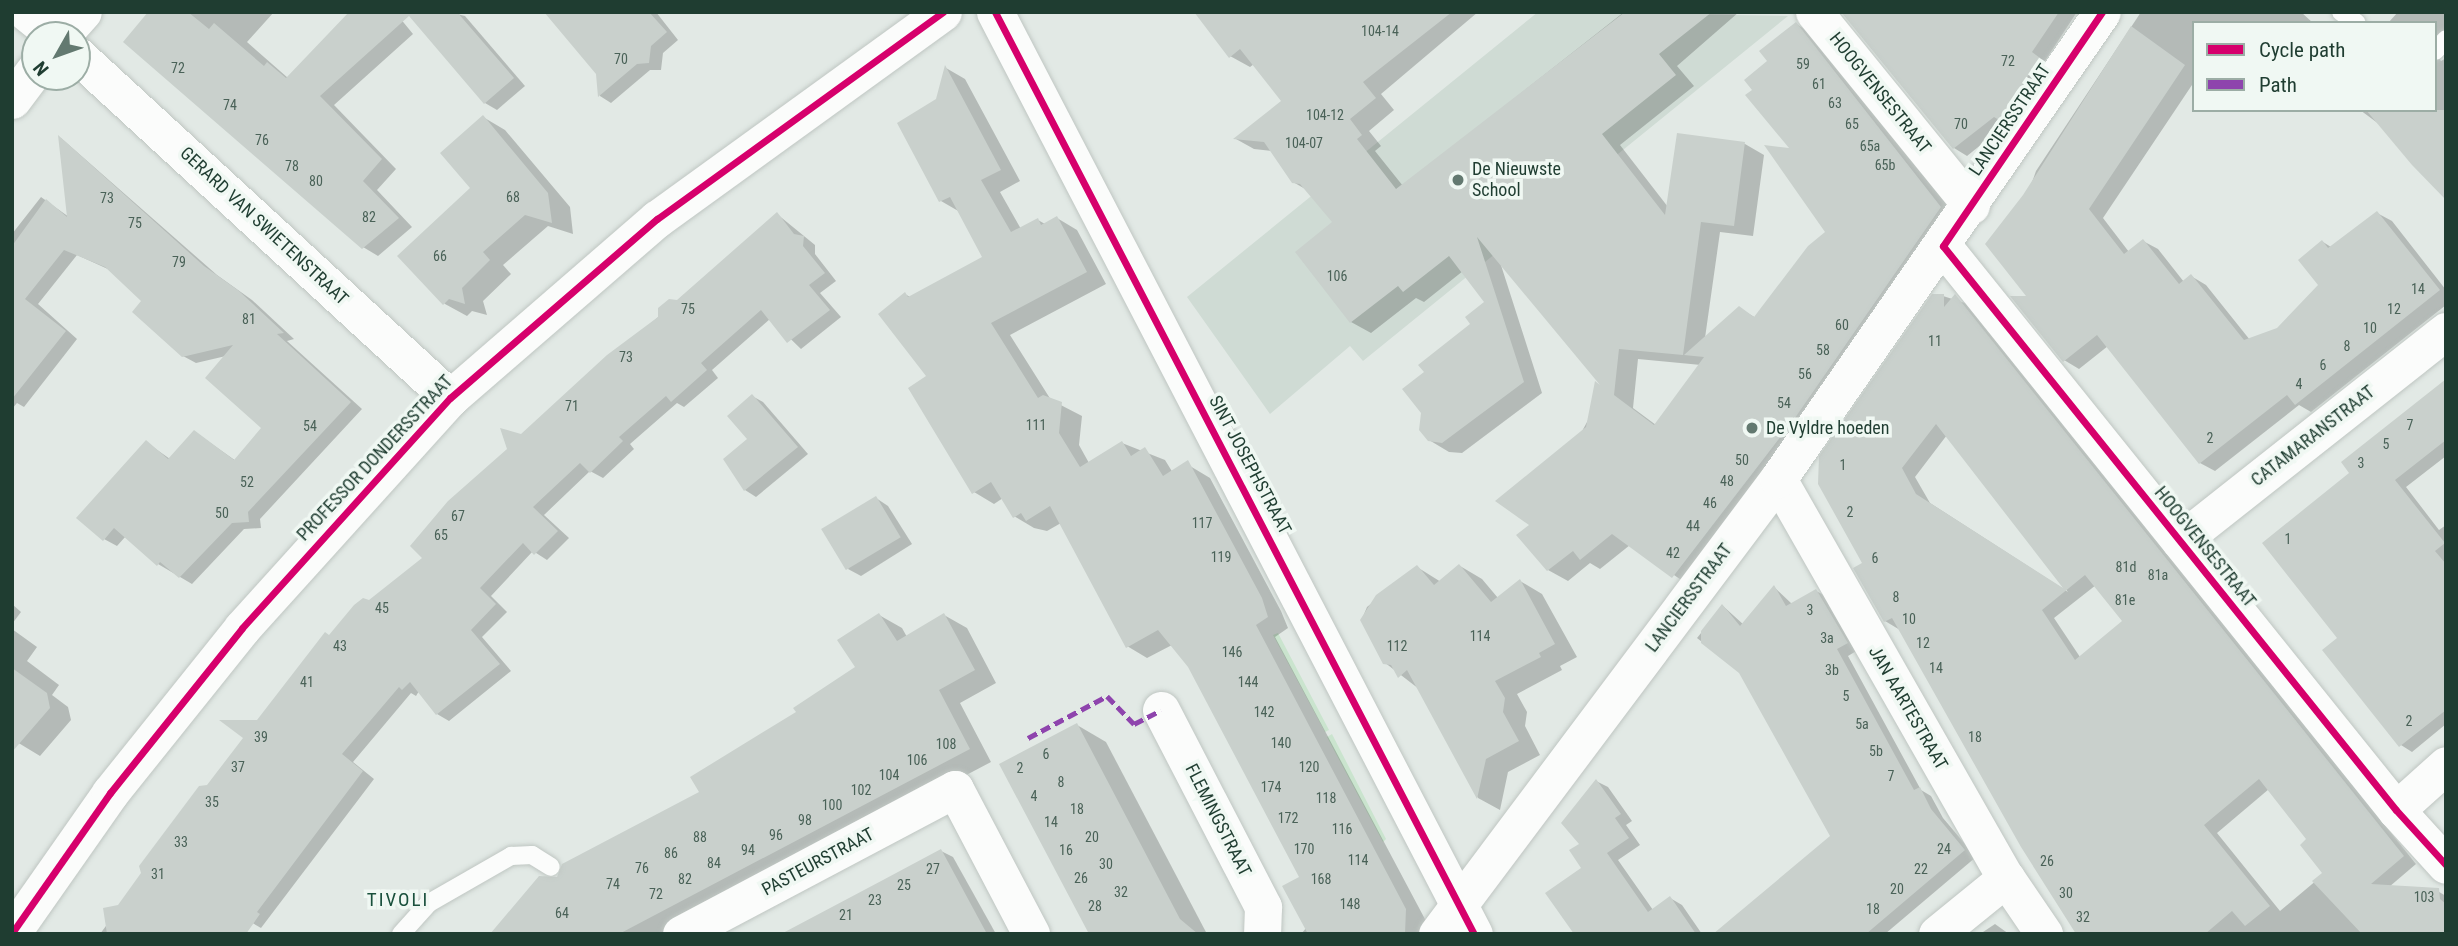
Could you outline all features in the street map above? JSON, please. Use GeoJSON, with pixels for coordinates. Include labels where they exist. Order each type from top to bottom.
{"type":"FeatureCollection","features":[{"type":"Feature","properties":{"kind":"street","name":"PROFESSOR DONDERSSTRAAT"},"geometry":{"type":"LineString","coordinates":[[12,933],[110,793],[242,628],[450,398],[657,219],[901,38],[943,12]]}},
{"type":"Feature","properties":{"kind":"street","name":"SINT JOSEPHSTRAAT"},"geometry":{"type":"LineString","coordinates":[[995,12],[1467,919]]}},
{"type":"Feature","properties":{"kind":"street","name":"HOOGVENSESTRAAT"},"geometry":{"type":"LineString","coordinates":[[1814,12],[1971,205]]}},
{"type":"Feature","properties":{"kind":"street","name":"LANCIERSSTRAAT"},"geometry":{"type":"LineString","coordinates":[[1437,934],[1467,919],[1943,246],[2102,12]]}},
{"type":"Feature","properties":{"kind":"street","name":"GERARD VAN SWIETENSTRAAT"},"geometry":{"type":"LineString","coordinates":[[91,68],[450,398]]}},
{"type":"Feature","properties":{"kind":"street","name":"HOOGVENSESTRAAT"},"geometry":{"type":"LineString","coordinates":[[1943,246],[2396,810],[2446,866]]}},
{"type":"Feature","properties":{"kind":"street","name":"CATAMARANSTRAAT"},"geometry":{"type":"LineString","coordinates":[[2180,541],[2446,331]]}},
{"type":"Feature","properties":{"kind":"street","name":"JAN AARTESTRAAT"},"geometry":{"type":"LineString","coordinates":[[1778,479],[2006,878],[2044,934]]}},
{"type":"Feature","properties":{"kind":"street","name":"FLEMINGSTRAAT"},"geometry":{"type":"LineString","coordinates":[[1161,710],[1263,907],[1262,934]]}},
{"type":"Feature","properties":{"kind":"street"},"geometry":{"type":"LineString","coordinates":[[2396,810],[2446,765]]}},
{"type":"Feature","properties":{"kind":"street","name":"PASTEURSTRAAT"},"geometry":{"type":"LineString","coordinates":[[682,934],[955,789],[1031,934]]}},
{"type":"Feature","properties":{"kind":"street"},"geometry":{"type":"LineString","coordinates":[[1937,934],[2006,878]]}},
{"type":"Feature","properties":{"kind":"lane"},"geometry":{"type":"LineString","coordinates":[[401,934],[429,903],[511,856],[532,855],[551,867]]}},
{"type":"Feature","properties":{"kind":"shaded area","name":"De Nieuwste School"},"geometry":{"type":"Polygon","coordinates":[[[1538,12],[1788,16],[1363,361],[1350,346],[1270,414],[1187,297],[1538,12]]]}},
{"type":"Feature","properties":{"kind":"green space"},"geometry":{"type":"Polygon","coordinates":[[[1278,633],[1329,730],[1325,732],[1273,635],[1278,633]]]}},
{"type":"Feature","properties":{"kind":"green space"},"geometry":{"type":"Polygon","coordinates":[[[1332,734],[1386,839],[1383,842],[1327,737],[1332,734]]]}},
{"type":"Feature","properties":{"kind":"building"},"geometry":{"type":"Polygon","coordinates":[[[148,12],[188,12],[209,29],[214,23],[264,66],[267,62],[286,78],[349,12],[457,12],[514,78],[484,104],[409,16],[320,96],[382,159],[363,181],[399,218],[362,249],[123,42],[148,12]]]}},
{"type":"Feature","properties":{"kind":"building"},"geometry":{"type":"Polygon","coordinates":[[[544,12],[649,12],[667,32],[651,46],[649,63],[637,64],[598,97],[596,74],[544,12]]]}},
{"type":"Feature","properties":{"kind":"building"},"geometry":{"type":"Polygon","coordinates":[[[1194,12],[1452,12],[1363,82],[1376,98],[1350,119],[1362,135],[1357,139],[1396,189],[1625,12],[1712,12],[1659,54],[1676,75],[1602,134],[1665,215],[1677,133],[1745,142],[1734,226],[1701,222],[1683,355],[1619,349],[1614,395],[1654,425],[1704,357],[1684,355],[1739,306],[1754,317],[1808,246],[1825,232],[1764,145],[1789,148],[1745,95],[1752,90],[1744,80],[1767,61],[1759,51],[1796,22],[1941,207],[1795,418],[1672,578],[1612,534],[1580,560],[1573,551],[1547,571],[1516,535],[1529,525],[1495,501],[1586,427],[1595,381],[1600,385],[1477,237],[1524,382],[1442,443],[1428,441],[1419,430],[1421,413],[1402,389],[1424,372],[1418,365],[1470,324],[1465,317],[1484,302],[1449,256],[1403,292],[1398,286],[1350,323],[1295,252],[1332,222],[1300,184],[1292,183],[1264,142],[1233,139],[1281,101],[1240,49],[1229,58],[1194,12]]]}},
{"type":"Feature","properties":{"kind":"building"},"geometry":{"type":"Polygon","coordinates":[[[1841,12],[2059,12],[2032,52],[2040,58],[1999,120],[1994,117],[1953,149],[1841,12]]]}},
{"type":"Feature","properties":{"kind":"building"},"geometry":{"type":"Polygon","coordinates":[[[2131,26],[2185,65],[2089,209],[2124,254],[2143,239],[2179,284],[2191,274],[2244,340],[2277,328],[2318,285],[2298,260],[2322,240],[2328,248],[2377,211],[2440,290],[2295,405],[2287,395],[2199,464],[2097,335],[2063,362],[2010,296],[2026,296],[1985,244],[2023,195],[2131,26]]]}},
{"type":"Feature","properties":{"kind":"building"},"geometry":{"type":"Polygon","coordinates":[[[945,65],[1001,170],[981,180],[1011,232],[1038,218],[1041,225],[1057,216],[1087,272],[991,323],[1038,398],[1043,395],[1062,402],[1059,433],[1080,467],[1122,441],[1131,456],[1145,447],[1163,476],[1188,460],[1262,598],[1268,617],[1256,625],[1406,909],[1405,934],[1308,934],[1282,886],[1299,877],[1188,667],[1158,630],[1126,648],[1050,506],[1026,521],[1021,513],[1013,518],[991,482],[972,494],[908,388],[926,376],[878,314],[905,292],[908,297],[982,257],[950,197],[939,202],[897,123],[936,99],[945,65]]]}},
{"type":"Feature","properties":{"kind":"building"},"geometry":{"type":"Polygon","coordinates":[[[2446,110],[2446,200],[2412,165],[2368,112],[2446,110]]]}},
{"type":"Feature","properties":{"kind":"building"},"geometry":{"type":"Polygon","coordinates":[[[483,115],[548,193],[552,223],[525,215],[483,252],[490,260],[462,288],[465,304],[449,299],[443,305],[397,256],[470,188],[440,153],[483,115]]]}},
{"type":"Feature","properties":{"kind":"building"},"geometry":{"type":"Polygon","coordinates":[[[58,135],[204,266],[239,291],[284,333],[277,334],[351,402],[248,512],[249,522],[232,523],[179,578],[160,562],[157,566],[114,528],[103,541],[76,518],[146,440],[168,459],[194,430],[234,460],[261,428],[205,378],[233,345],[182,357],[132,312],[141,301],[105,267],[64,250],[25,299],[66,331],[12,399],[12,246],[46,199],[67,217],[58,135]]]}},
{"type":"Feature","properties":{"kind":"building"},"geometry":{"type":"Polygon","coordinates":[[[777,212],[794,234],[804,236],[803,246],[825,273],[809,285],[830,310],[787,343],[761,310],[701,363],[707,370],[671,402],[666,396],[619,437],[623,441],[590,473],[580,463],[533,507],[558,531],[534,555],[523,543],[480,588],[496,604],[471,630],[500,664],[436,715],[410,682],[402,690],[399,687],[342,754],[363,771],[257,912],[260,914],[246,934],[107,934],[103,908],[118,905],[141,873],[139,866],[199,786],[207,785],[243,738],[219,720],[257,720],[325,632],[329,635],[354,605],[363,598],[369,600],[422,558],[410,546],[448,501],[507,449],[500,428],[521,434],[607,355],[658,317],[658,308],[669,299],[677,300],[777,212]]]}},
{"type":"Feature","properties":{"kind":"building"},"geometry":{"type":"Polygon","coordinates":[[[1932,294],[1944,294],[1944,307],[1955,294],[2404,856],[2371,884],[2439,888],[2440,899],[2446,904],[2446,934],[2362,934],[2312,881],[2322,873],[2300,845],[2306,839],[2259,779],[2204,825],[2270,906],[2245,926],[2232,911],[2205,934],[2076,934],[2021,847],[1892,618],[1884,622],[1853,568],[1862,563],[1818,484],[1819,456],[1932,294]],[[1936,424],[1902,468],[1916,494],[2063,588],[1936,424]],[[2085,575],[2042,610],[2075,660],[2122,621],[2085,575]]]}},
{"type":"Feature","properties":{"kind":"building"},"geometry":{"type":"Polygon","coordinates":[[[2446,379],[2446,440],[2395,480],[2445,543],[2435,551],[2446,564],[2446,710],[2399,747],[2322,650],[2337,638],[2262,543],[2349,473],[2341,462],[2446,379]]]}},
{"type":"Feature","properties":{"kind":"building"},"geometry":{"type":"Polygon","coordinates":[[[752,394],[798,447],[744,491],[723,459],[747,439],[727,416],[752,394]]]}},
{"type":"Feature","properties":{"kind":"building"},"geometry":{"type":"Polygon","coordinates":[[[876,496],[901,537],[846,570],[821,529],[876,496]]]}},
{"type":"Feature","properties":{"kind":"building"},"geometry":{"type":"Polygon","coordinates":[[[1459,564],[1491,602],[1520,579],[1555,644],[1539,653],[1541,657],[1495,681],[1505,698],[1503,712],[1519,741],[1486,759],[1477,799],[1407,670],[1398,678],[1391,665],[1383,664],[1360,620],[1376,595],[1417,565],[1434,585],[1459,564]]]}},
{"type":"Feature","properties":{"kind":"building"},"geometry":{"type":"Polygon","coordinates":[[[1774,585],[1786,606],[1816,589],[1848,643],[1837,649],[1914,790],[1920,787],[1931,809],[1965,850],[1866,934],[1713,934],[1830,836],[1739,673],[1701,643],[1701,631],[1722,604],[1740,626],[1774,585]]]}},
{"type":"Feature","properties":{"kind":"building"},"geometry":{"type":"Polygon","coordinates":[[[879,613],[897,641],[944,613],[975,670],[939,690],[970,749],[619,934],[490,934],[539,876],[557,877],[562,864],[699,792],[690,777],[796,712],[793,708],[855,667],[837,640],[879,613]]]}},
{"type":"Feature","properties":{"kind":"building"},"geometry":{"type":"Polygon","coordinates":[[[12,668],[47,693],[50,708],[12,752],[12,668]]]}},
{"type":"Feature","properties":{"kind":"building"},"geometry":{"type":"Polygon","coordinates":[[[1077,723],[1180,919],[1198,934],[1089,934],[999,764],[1077,723]]]}},
{"type":"Feature","properties":{"kind":"building"},"geometry":{"type":"Polygon","coordinates":[[[1596,779],[1621,814],[1615,818],[1629,838],[1607,853],[1648,912],[1670,896],[1696,934],[1574,934],[1545,893],[1581,868],[1569,850],[1579,844],[1561,823],[1596,779]]]}},
{"type":"Feature","properties":{"kind":"building"},"geometry":{"type":"Polygon","coordinates":[[[941,849],[987,934],[781,934],[883,880],[941,849]]]}},
{"type":"Feature","properties":{"kind":"marked path"},"geometry":{"type":"LineString","coordinates":[[1028,738],[1107,696],[1134,724],[1161,710]]}},
{"type":"Feature","properties":{"kind":"cycle path"},"geometry":{"type":"LineString","coordinates":[[12,933],[110,793],[242,628],[450,398],[657,219],[943,12]]}},
{"type":"Feature","properties":{"kind":"cycle path"},"geometry":{"type":"LineString","coordinates":[[995,12],[1474,934]]}},
{"type":"Feature","properties":{"kind":"cycle path"},"geometry":{"type":"LineString","coordinates":[[2102,12],[1943,246],[2396,810],[2446,865]]}},
{"type":"Feature","properties":{"kind":"place","name":"De Nieuwste School"},"geometry":{"type":"Point","coordinates":[1458,180]}},
{"type":"Feature","properties":{"kind":"place","name":"De Vyldre hoeden"},"geometry":{"type":"Point","coordinates":[1752,428]}},
{"type":"Feature","properties":{"kind":"district","name":"TIVOLI"},"geometry":{"type":"Point","coordinates":[398,900]}}]}
